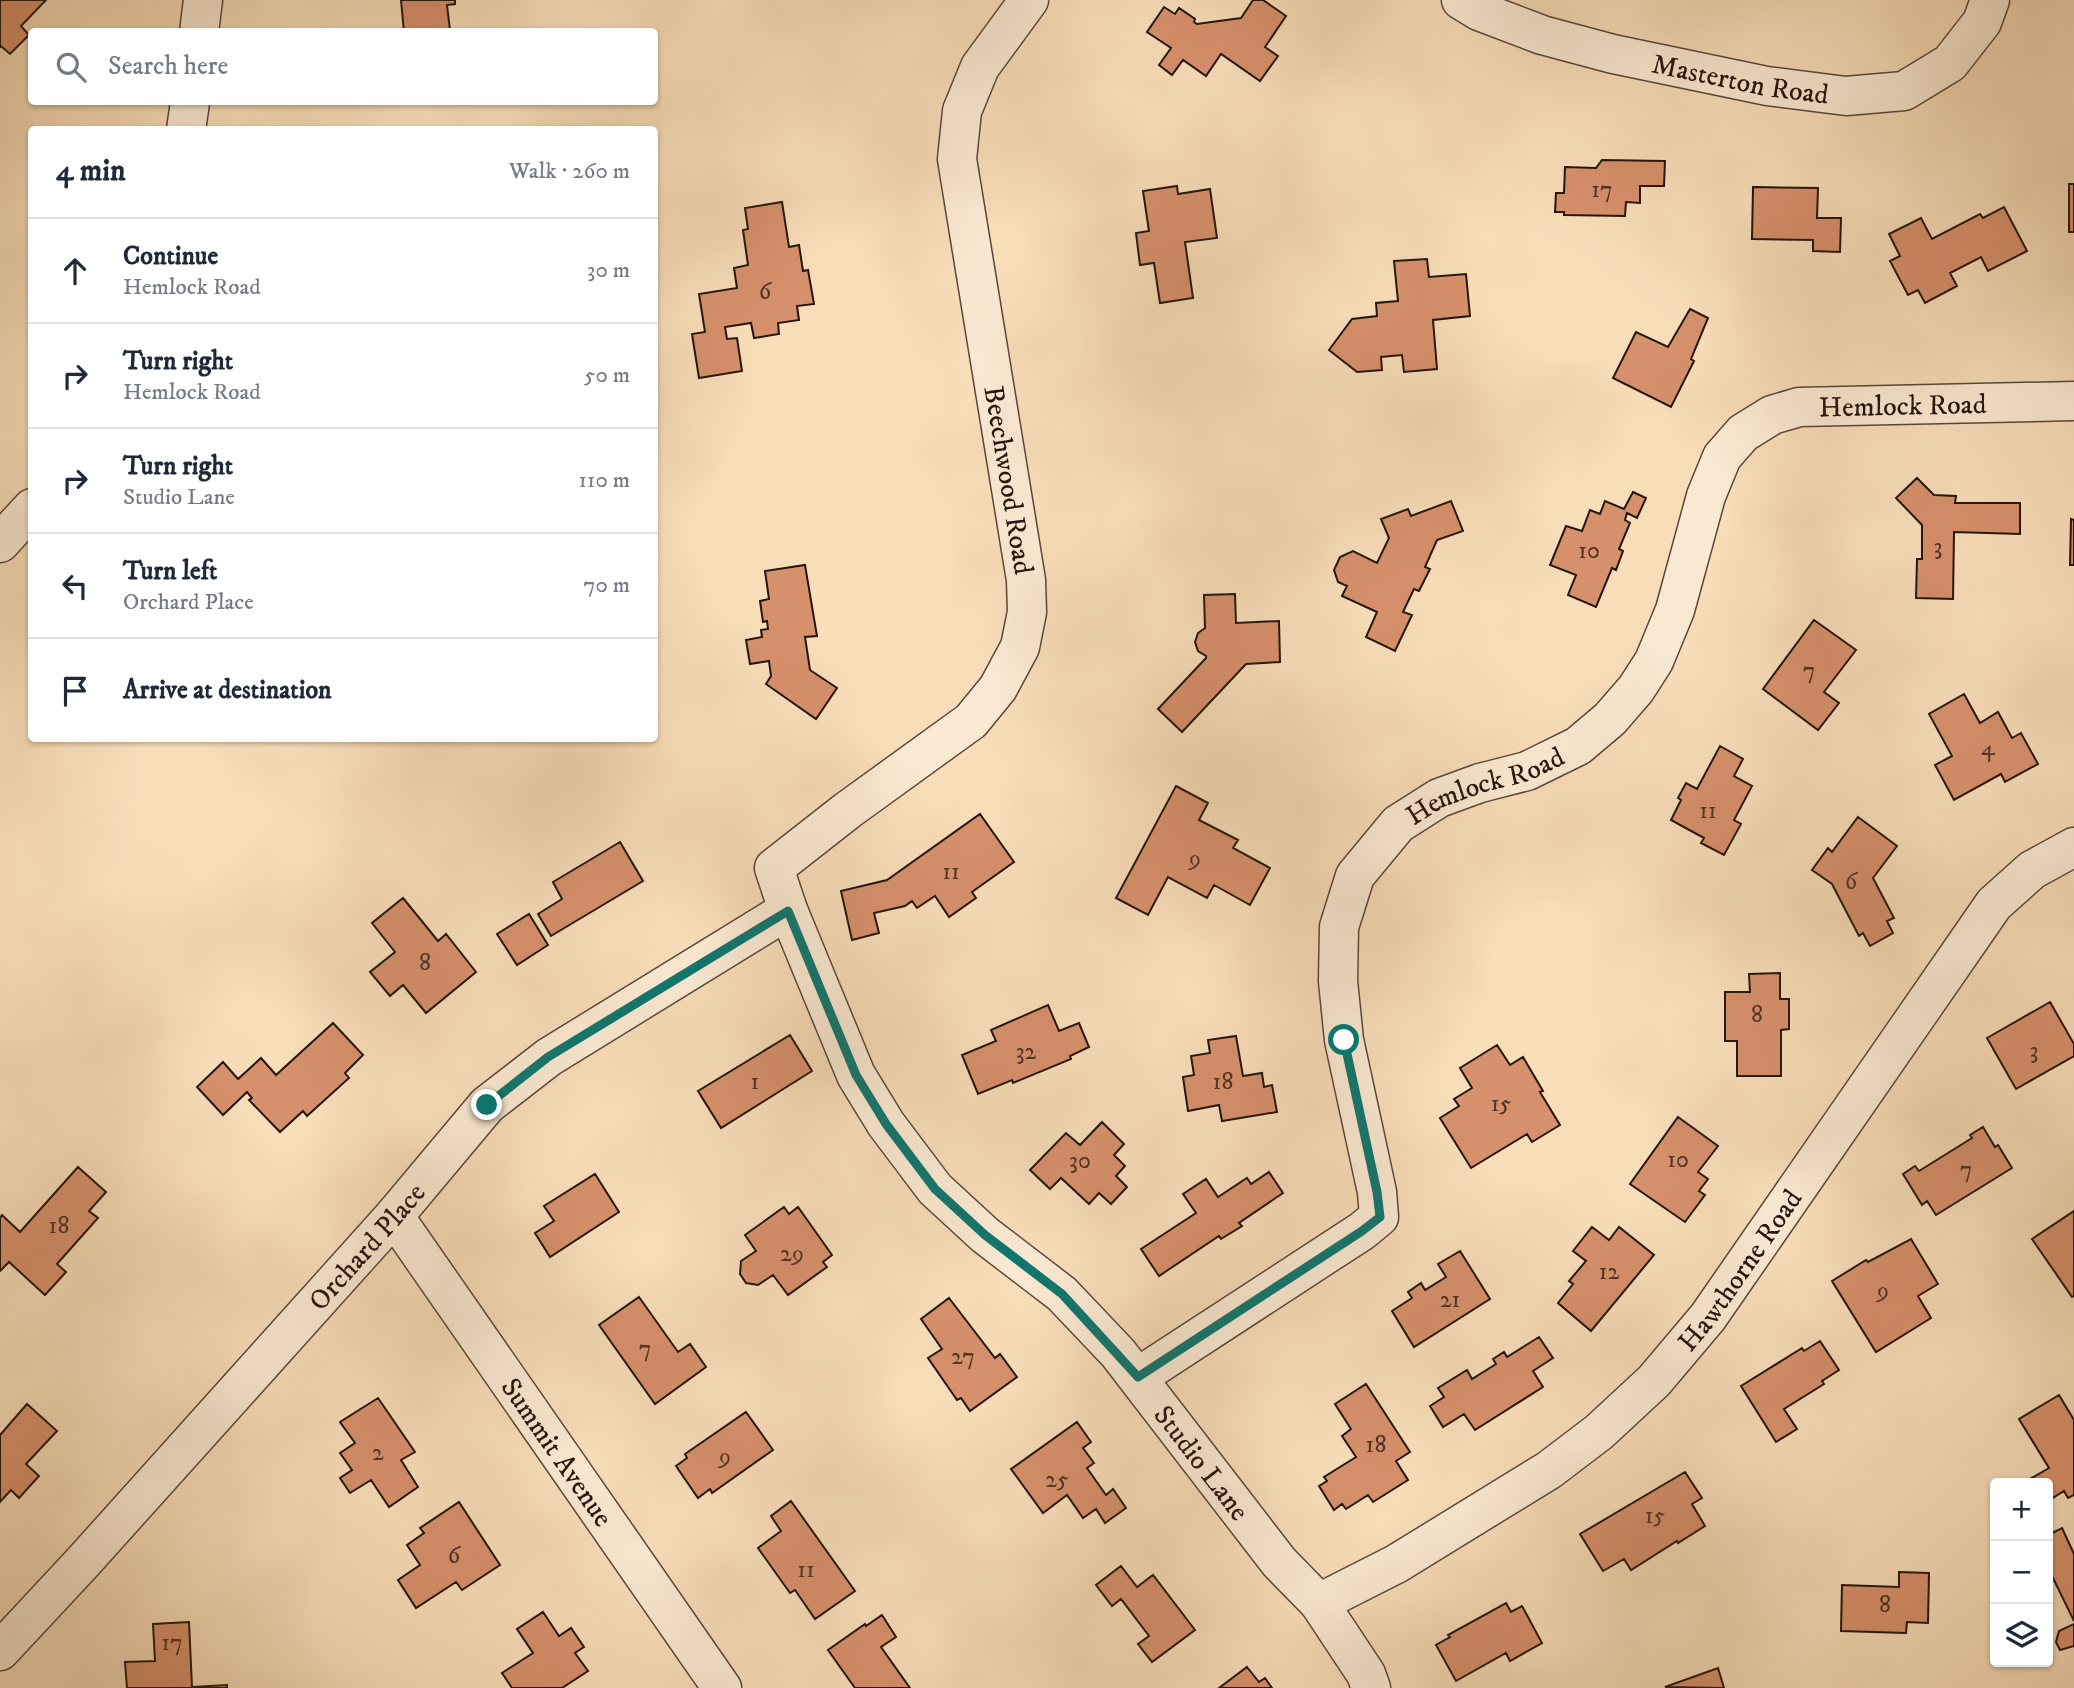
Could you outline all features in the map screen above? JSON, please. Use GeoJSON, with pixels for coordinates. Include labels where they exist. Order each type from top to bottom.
{"type":"FeatureCollection","features":[{"type":"Feature","properties":{"kind":"street"},"geometry":{"type":"LineString","coordinates":[[200,28],[203,0]]}},
{"type":"Feature","properties":{"kind":"street","name":"Beechwood Road"},"geometry":{"type":"LineString","coordinates":[[774,868],[971,720],[998,688],[1020,647],[1027,612],[1026,580],[957,159],[961,111],[980,67],[1029,0]]}},
{"type":"Feature","properties":{"kind":"street","name":"Masterton Road"},"geometry":{"type":"LineString","coordinates":[[1461,0],[1479,11],[1542,36],[1613,54],[1767,86],[1846,96],[1904,91],[1950,63],[1982,22],[1990,0]]}},
{"type":"Feature","properties":{"kind":"street"},"geometry":{"type":"LineString","coordinates":[[187,126],[190,105]]}},
{"type":"Feature","properties":{"kind":"street","name":"Hemlock Road"},"geometry":{"type":"LineString","coordinates":[[1138,1377],[1380,1217],[1344,1040],[1338,981],[1339,927],[1355,876],[1398,824],[1439,798],[1480,783],[1527,771],[1578,746],[1611,719],[1636,689],[1654,661],[1675,610],[1706,496],[1722,457],[1743,433],[1772,415],[1799,407],[2074,401]]}},
{"type":"Feature","properties":{"kind":"street"},"geometry":{"type":"LineString","coordinates":[[0,543],[28,512]]}},
{"type":"Feature","properties":{"kind":"street","name":"Hawthorne Road"},"geometry":{"type":"LineString","coordinates":[[1318,1603],[1396,1564],[1549,1470],[1600,1432],[1654,1381],[1708,1317],[1994,904],[2032,870],[2074,847]]}},
{"type":"Feature","properties":{"kind":"street","name":"Studio Lane"},"geometry":{"type":"LineString","coordinates":[[774,868],[788,911],[856,1075],[886,1124],[935,1189],[985,1235],[1062,1294],[1138,1377],[1279,1562],[1318,1603],[1366,1674],[1371,1688]]}},
{"type":"Feature","properties":{"kind":"street","name":"Orchard Place"},"geometry":{"type":"LineString","coordinates":[[0,1651],[394,1216],[487,1105],[548,1057],[788,911]]}},
{"type":"Feature","properties":{"kind":"street","name":"Summit Avenue"},"geometry":{"type":"LineString","coordinates":[[394,1216],[722,1688]]}},
{"type":"Feature","properties":{"kind":"building"},"geometry":{"type":"Polygon","coordinates":[[[0,0],[46,0],[21,26],[28,36],[10,54],[0,47],[0,0]]]}},
{"type":"Feature","properties":{"kind":"building"},"geometry":{"type":"Polygon","coordinates":[[[401,0],[455,0],[455,4],[447,5],[450,28],[404,28],[401,0]]]}},
{"type":"Feature","properties":{"kind":"building"},"geometry":{"type":"Polygon","coordinates":[[[1253,0],[1263,0],[1286,16],[1265,47],[1278,56],[1260,81],[1221,54],[1206,76],[1183,60],[1172,75],[1159,65],[1171,48],[1147,32],[1164,7],[1175,14],[1179,8],[1195,19],[1197,24],[1241,18],[1253,0]]]}},
{"type":"Feature","properties":{"kind":"building"},"geometry":{"type":"Polygon","coordinates":[[[1602,160],[1665,161],[1664,186],[1640,186],[1640,203],[1626,202],[1625,216],[1564,215],[1564,212],[1555,212],[1556,193],[1564,193],[1565,167],[1596,168],[1602,160]]]}},
{"type":"Feature","properties":{"kind":"building"},"geometry":{"type":"Polygon","coordinates":[[[2069,184],[2074,184],[2074,232],[2069,232],[2069,184]]]}},
{"type":"Feature","properties":{"kind":"building"},"geometry":{"type":"Polygon","coordinates":[[[1177,186],[1178,194],[1210,189],[1217,238],[1185,242],[1193,298],[1160,303],[1154,263],[1140,265],[1136,233],[1149,231],[1143,191],[1177,186]]]}},
{"type":"Feature","properties":{"kind":"building"},"geometry":{"type":"Polygon","coordinates":[[[1753,187],[1818,188],[1817,218],[1841,218],[1840,252],[1813,251],[1813,240],[1752,239],[1753,187]]]}},
{"type":"Feature","properties":{"kind":"building"},"geometry":{"type":"Polygon","coordinates":[[[782,202],[789,247],[799,245],[803,271],[808,270],[814,304],[797,306],[799,320],[778,323],[779,334],[754,338],[751,323],[725,327],[727,339],[737,338],[742,371],[699,378],[692,334],[705,332],[699,294],[737,288],[734,268],[748,265],[743,230],[748,229],[745,208],[782,202]]]}},
{"type":"Feature","properties":{"kind":"building"},"geometry":{"type":"Polygon","coordinates":[[[2004,207],[2027,251],[1988,271],[1981,257],[1950,273],[1957,286],[1925,303],[1918,290],[1908,295],[1890,261],[1900,256],[1889,234],[1921,218],[1932,239],[1980,214],[1983,218],[2004,207]]]}},
{"type":"Feature","properties":{"kind":"building"},"geometry":{"type":"Polygon","coordinates":[[[1427,259],[1429,277],[1466,274],[1470,316],[1433,320],[1437,369],[1404,372],[1402,355],[1381,357],[1382,370],[1357,372],[1329,350],[1352,319],[1377,316],[1376,303],[1398,301],[1394,261],[1427,259]]]}},
{"type":"Feature","properties":{"kind":"building"},"geometry":{"type":"Polygon","coordinates":[[[1690,309],[1708,318],[1691,359],[1694,361],[1671,407],[1613,378],[1636,332],[1668,347],[1690,309]]]}},
{"type":"Feature","properties":{"kind":"building"},"geometry":{"type":"Polygon","coordinates":[[[1917,478],[1934,495],[1956,496],[1955,503],[2020,503],[2020,534],[1954,532],[1953,599],[1916,598],[1917,559],[1922,559],[1922,525],[1896,498],[1917,478]]]}},
{"type":"Feature","properties":{"kind":"building"},"geometry":{"type":"Polygon","coordinates":[[[1633,492],[1646,498],[1637,518],[1627,513],[1625,520],[1630,523],[1619,549],[1623,551],[1616,570],[1612,568],[1596,607],[1568,595],[1576,575],[1550,565],[1566,526],[1582,531],[1590,510],[1600,514],[1605,501],[1624,509],[1633,492]]]}},
{"type":"Feature","properties":{"kind":"building"},"geometry":{"type":"Polygon","coordinates":[[[1451,501],[1463,531],[1437,540],[1425,567],[1430,569],[1419,591],[1414,589],[1403,612],[1412,615],[1395,651],[1366,637],[1377,612],[1342,596],[1347,586],[1338,582],[1334,570],[1340,557],[1353,551],[1377,563],[1389,538],[1381,519],[1408,509],[1411,516],[1451,501]]]}},
{"type":"Feature","properties":{"kind":"building"},"geometry":{"type":"Polygon","coordinates":[[[2071,519],[2074,520],[2074,565],[2070,565],[2071,519]]]}},
{"type":"Feature","properties":{"kind":"building"},"geometry":{"type":"Polygon","coordinates":[[[805,565],[817,636],[805,637],[810,670],[837,688],[816,719],[766,684],[771,676],[769,661],[750,664],[746,640],[762,637],[761,630],[768,629],[767,621],[763,622],[760,601],[769,599],[765,571],[805,565]]]}},
{"type":"Feature","properties":{"kind":"building"},"geometry":{"type":"Polygon","coordinates":[[[1235,594],[1236,623],[1279,621],[1280,662],[1246,664],[1182,732],[1158,709],[1206,658],[1198,651],[1195,642],[1198,633],[1205,628],[1204,595],[1235,594]]]}},
{"type":"Feature","properties":{"kind":"building"},"geometry":{"type":"Polygon","coordinates":[[[1814,620],[1856,650],[1824,692],[1839,703],[1818,730],[1763,689],[1814,620]]]}},
{"type":"Feature","properties":{"kind":"building"},"geometry":{"type":"Polygon","coordinates":[[[1964,694],[1980,723],[1998,712],[2012,738],[2021,733],[2038,764],[2005,782],[2001,774],[1954,800],[1935,765],[1952,756],[1929,714],[1964,694]]]}},
{"type":"Feature","properties":{"kind":"building"},"geometry":{"type":"Polygon","coordinates":[[[1720,746],[1743,759],[1734,776],[1752,786],[1734,820],[1741,824],[1724,855],[1701,843],[1704,838],[1671,820],[1686,783],[1697,789],[1720,746]]]}},
{"type":"Feature","properties":{"kind":"building"},"geometry":{"type":"Polygon","coordinates":[[[1176,786],[1208,803],[1199,820],[1238,840],[1233,848],[1270,868],[1250,905],[1214,885],[1207,898],[1168,877],[1148,915],[1116,898],[1176,786]]]}},
{"type":"Feature","properties":{"kind":"building"},"geometry":{"type":"Polygon","coordinates":[[[980,814],[1014,862],[972,892],[976,898],[949,917],[935,896],[917,908],[912,901],[905,906],[874,913],[879,933],[852,940],[841,891],[887,880],[980,814]]]}},
{"type":"Feature","properties":{"kind":"building"},"geometry":{"type":"Polygon","coordinates":[[[1858,817],[1897,846],[1873,878],[1894,918],[1887,921],[1893,933],[1870,946],[1863,933],[1859,936],[1832,884],[1812,870],[1828,848],[1832,852],[1858,817]]]}},
{"type":"Feature","properties":{"kind":"building"},"geometry":{"type":"Polygon","coordinates":[[[620,842],[643,881],[551,936],[538,914],[562,899],[553,882],[620,842]]]}},
{"type":"Feature","properties":{"kind":"building"},"geometry":{"type":"Polygon","coordinates":[[[403,898],[438,941],[446,934],[476,972],[426,1013],[403,985],[390,996],[370,972],[395,952],[372,923],[403,898]]]}},
{"type":"Feature","properties":{"kind":"building"},"geometry":{"type":"Polygon","coordinates":[[[529,914],[548,945],[517,965],[497,934],[529,914]]]}},
{"type":"Feature","properties":{"kind":"building"},"geometry":{"type":"Polygon","coordinates":[[[1780,973],[1780,999],[1789,999],[1789,1029],[1781,1030],[1781,1076],[1737,1076],[1737,1041],[1725,1041],[1725,992],[1750,992],[1749,974],[1780,973]]]}},
{"type":"Feature","properties":{"kind":"building"},"geometry":{"type":"Polygon","coordinates":[[[2050,1002],[2074,1044],[2074,1056],[2016,1089],[1987,1038],[2050,1002]]]}},
{"type":"Feature","properties":{"kind":"building"},"geometry":{"type":"Polygon","coordinates":[[[1048,1005],[1059,1031],[1079,1023],[1089,1047],[1070,1056],[1071,1059],[978,1094],[962,1055],[996,1041],[991,1030],[1048,1005]]]}},
{"type":"Feature","properties":{"kind":"building"},"geometry":{"type":"Polygon","coordinates":[[[333,1023],[363,1055],[345,1073],[349,1078],[307,1116],[303,1111],[280,1132],[249,1100],[252,1098],[247,1092],[223,1115],[197,1087],[223,1062],[238,1079],[261,1058],[276,1075],[333,1023]]]}},
{"type":"Feature","properties":{"kind":"building"},"geometry":{"type":"Polygon","coordinates":[[[790,1035],[812,1071],[721,1128],[698,1091],[790,1035]]]}},
{"type":"Feature","properties":{"kind":"building"},"geometry":{"type":"Polygon","coordinates":[[[1236,1036],[1243,1076],[1262,1073],[1264,1087],[1272,1085],[1277,1112],[1222,1121],[1219,1105],[1188,1111],[1183,1077],[1194,1075],[1191,1056],[1210,1053],[1208,1040],[1236,1036]]]}},
{"type":"Feature","properties":{"kind":"building"},"geometry":{"type":"Polygon","coordinates":[[[1497,1045],[1510,1065],[1523,1057],[1560,1125],[1532,1142],[1527,1134],[1471,1168],[1440,1118],[1459,1106],[1454,1099],[1472,1088],[1460,1068],[1497,1045]]]}},
{"type":"Feature","properties":{"kind":"building"},"geometry":{"type":"Polygon","coordinates":[[[1678,1117],[1718,1146],[1698,1172],[1708,1179],[1699,1191],[1705,1195],[1685,1222],[1630,1184],[1678,1117]]]}},
{"type":"Feature","properties":{"kind":"building"},"geometry":{"type":"Polygon","coordinates":[[[1102,1122],[1124,1144],[1114,1155],[1125,1166],[1116,1176],[1127,1187],[1111,1204],[1099,1193],[1089,1204],[1061,1178],[1050,1189],[1030,1170],[1066,1133],[1080,1145],[1102,1122]]]}},
{"type":"Feature","properties":{"kind":"building"},"geometry":{"type":"Polygon","coordinates":[[[1983,1127],[2012,1168],[1936,1215],[1927,1201],[1922,1205],[1903,1174],[1915,1166],[1919,1171],[1972,1138],[1970,1135],[1983,1127]]]}},
{"type":"Feature","properties":{"kind":"building"},"geometry":{"type":"Polygon","coordinates":[[[78,1167],[106,1192],[89,1211],[98,1218],[57,1264],[66,1272],[45,1295],[9,1262],[0,1271],[0,1218],[2,1215],[20,1232],[78,1167]]]}},
{"type":"Feature","properties":{"kind":"building"},"geometry":{"type":"Polygon","coordinates":[[[1269,1172],[1283,1193],[1239,1223],[1242,1226],[1221,1239],[1219,1236],[1159,1276],[1141,1249],[1196,1213],[1183,1194],[1206,1179],[1218,1197],[1247,1178],[1251,1184],[1269,1172]]]}},
{"type":"Feature","properties":{"kind":"building"},"geometry":{"type":"Polygon","coordinates":[[[595,1174],[619,1212],[550,1257],[535,1233],[554,1221],[544,1206],[595,1174]]]}},
{"type":"Feature","properties":{"kind":"building"},"geometry":{"type":"Polygon","coordinates":[[[784,1207],[789,1214],[798,1207],[832,1255],[823,1262],[827,1267],[788,1295],[773,1275],[758,1285],[746,1283],[740,1274],[741,1261],[756,1251],[745,1235],[784,1207]]]}},
{"type":"Feature","properties":{"kind":"building"},"geometry":{"type":"Polygon","coordinates":[[[2074,1211],[2074,1296],[2072,1297],[2032,1239],[2074,1211]]]}},
{"type":"Feature","properties":{"kind":"building"},"geometry":{"type":"Polygon","coordinates":[[[1592,1227],[1609,1240],[1619,1227],[1654,1255],[1591,1331],[1558,1303],[1573,1284],[1569,1281],[1586,1261],[1573,1251],[1592,1227]]]}},
{"type":"Feature","properties":{"kind":"building"},"geometry":{"type":"Polygon","coordinates":[[[1911,1239],[1938,1284],[1918,1296],[1931,1318],[1876,1352],[1832,1281],[1866,1260],[1868,1262],[1911,1239]]]}},
{"type":"Feature","properties":{"kind":"building"},"geometry":{"type":"Polygon","coordinates":[[[1460,1251],[1490,1299],[1414,1347],[1392,1311],[1412,1298],[1408,1292],[1421,1283],[1425,1290],[1446,1277],[1438,1264],[1460,1251]]]}},
{"type":"Feature","properties":{"kind":"building"},"geometry":{"type":"Polygon","coordinates":[[[639,1297],[678,1352],[690,1344],[706,1367],[655,1404],[599,1325],[639,1297]]]}},
{"type":"Feature","properties":{"kind":"building"},"geometry":{"type":"Polygon","coordinates":[[[949,1298],[995,1358],[1000,1354],[1017,1377],[970,1411],[961,1398],[957,1400],[928,1358],[942,1349],[921,1319],[949,1298]]]}},
{"type":"Feature","properties":{"kind":"building"},"geometry":{"type":"Polygon","coordinates":[[[1539,1337],[1553,1358],[1533,1371],[1543,1387],[1475,1430],[1464,1414],[1443,1427],[1430,1406],[1444,1397],[1438,1388],[1467,1370],[1472,1379],[1496,1364],[1493,1359],[1504,1352],[1507,1357],[1539,1337]]]}},
{"type":"Feature","properties":{"kind":"building"},"geometry":{"type":"Polygon","coordinates":[[[1820,1341],[1839,1370],[1822,1381],[1824,1384],[1784,1409],[1797,1429],[1776,1442],[1741,1386],[1802,1348],[1804,1351],[1820,1341]]]}},
{"type":"Feature","properties":{"kind":"building"},"geometry":{"type":"Polygon","coordinates":[[[1366,1384],[1410,1452],[1396,1461],[1408,1480],[1373,1502],[1368,1495],[1346,1509],[1342,1504],[1334,1510],[1319,1486],[1327,1481],[1324,1477],[1356,1457],[1342,1436],[1351,1429],[1335,1404],[1366,1384]]]}},
{"type":"Feature","properties":{"kind":"building"},"geometry":{"type":"Polygon","coordinates":[[[2059,1395],[2074,1420],[2074,1495],[2068,1498],[2064,1491],[2053,1498],[2053,1478],[2032,1478],[2049,1468],[2019,1419],[2059,1395]]]}},
{"type":"Feature","properties":{"kind":"building"},"geometry":{"type":"Polygon","coordinates":[[[378,1398],[415,1452],[401,1460],[418,1487],[389,1507],[371,1480],[350,1493],[340,1478],[352,1470],[340,1453],[355,1443],[340,1422],[378,1398]]]}},
{"type":"Feature","properties":{"kind":"building"},"geometry":{"type":"Polygon","coordinates":[[[27,1404],[57,1431],[26,1464],[39,1476],[19,1498],[11,1490],[0,1502],[0,1435],[27,1404]]]}},
{"type":"Feature","properties":{"kind":"building"},"geometry":{"type":"Polygon","coordinates":[[[746,1412],[773,1450],[712,1493],[710,1489],[698,1498],[676,1466],[687,1458],[685,1454],[746,1412]]]}},
{"type":"Feature","properties":{"kind":"building"},"geometry":{"type":"Polygon","coordinates":[[[1077,1422],[1091,1442],[1083,1448],[1094,1463],[1087,1468],[1106,1495],[1113,1489],[1126,1508],[1105,1523],[1096,1509],[1083,1518],[1067,1495],[1043,1513],[1011,1469],[1077,1422]]]}},
{"type":"Feature","properties":{"kind":"building"},"geometry":{"type":"Polygon","coordinates":[[[1685,1472],[1702,1498],[1692,1504],[1705,1526],[1631,1570],[1624,1559],[1603,1571],[1580,1534],[1685,1472]]]}},
{"type":"Feature","properties":{"kind":"building"},"geometry":{"type":"Polygon","coordinates":[[[791,1501],[855,1591],[815,1619],[795,1590],[790,1593],[758,1548],[781,1531],[771,1516],[791,1501]]]}},
{"type":"Feature","properties":{"kind":"building"},"geometry":{"type":"Polygon","coordinates":[[[459,1502],[500,1565],[462,1590],[456,1582],[416,1608],[398,1580],[420,1565],[407,1545],[424,1533],[420,1528],[459,1502]]]}},
{"type":"Feature","properties":{"kind":"building"},"geometry":{"type":"Polygon","coordinates":[[[2062,1528],[2074,1554],[2074,1621],[2053,1578],[2053,1532],[2062,1528]]]}},
{"type":"Feature","properties":{"kind":"building"},"geometry":{"type":"Polygon","coordinates":[[[1121,1566],[1137,1587],[1153,1575],[1195,1630],[1152,1662],[1138,1644],[1149,1636],[1121,1599],[1112,1606],[1096,1585],[1121,1566]]]}},
{"type":"Feature","properties":{"kind":"building"},"geometry":{"type":"Polygon","coordinates":[[[1899,1572],[1929,1573],[1928,1623],[1907,1622],[1906,1633],[1841,1631],[1842,1585],[1899,1587],[1899,1572]]]}},
{"type":"Feature","properties":{"kind":"building"},"geometry":{"type":"Polygon","coordinates":[[[1506,1603],[1511,1612],[1522,1606],[1542,1643],[1510,1661],[1506,1653],[1456,1681],[1436,1645],[1450,1637],[1448,1635],[1506,1603]]]}},
{"type":"Feature","properties":{"kind":"building"},"geometry":{"type":"Polygon","coordinates":[[[543,1612],[559,1636],[571,1628],[584,1647],[575,1653],[588,1671],[562,1688],[512,1688],[502,1673],[533,1653],[517,1629],[543,1612]]]}},
{"type":"Feature","properties":{"kind":"building"},"geometry":{"type":"Polygon","coordinates":[[[882,1615],[896,1637],[881,1647],[910,1688],[855,1688],[828,1650],[882,1615]]]}},
{"type":"Feature","properties":{"kind":"building"},"geometry":{"type":"Polygon","coordinates":[[[189,1622],[192,1687],[227,1685],[227,1688],[127,1688],[125,1662],[155,1661],[153,1624],[189,1622]]]}},
{"type":"Feature","properties":{"kind":"building"},"geometry":{"type":"Polygon","coordinates":[[[2074,1624],[2074,1646],[2060,1650],[2056,1642],[2059,1631],[2074,1624]]]}},
{"type":"Feature","properties":{"kind":"building"},"geometry":{"type":"Polygon","coordinates":[[[1247,1667],[1259,1682],[1265,1678],[1272,1688],[1219,1688],[1247,1667]]]}},
{"type":"Feature","properties":{"kind":"building"},"geometry":{"type":"Polygon","coordinates":[[[1718,1668],[1724,1688],[1665,1687],[1718,1668]]]}},
{"type":"Feature","properties":{"kind":"route"},"geometry":{"type":"LineString","coordinates":[[487,1105],[548,1057],[788,911],[856,1075],[886,1124],[935,1189],[985,1235],[1062,1294],[1138,1377],[1380,1217],[1344,1040]]}}]}
